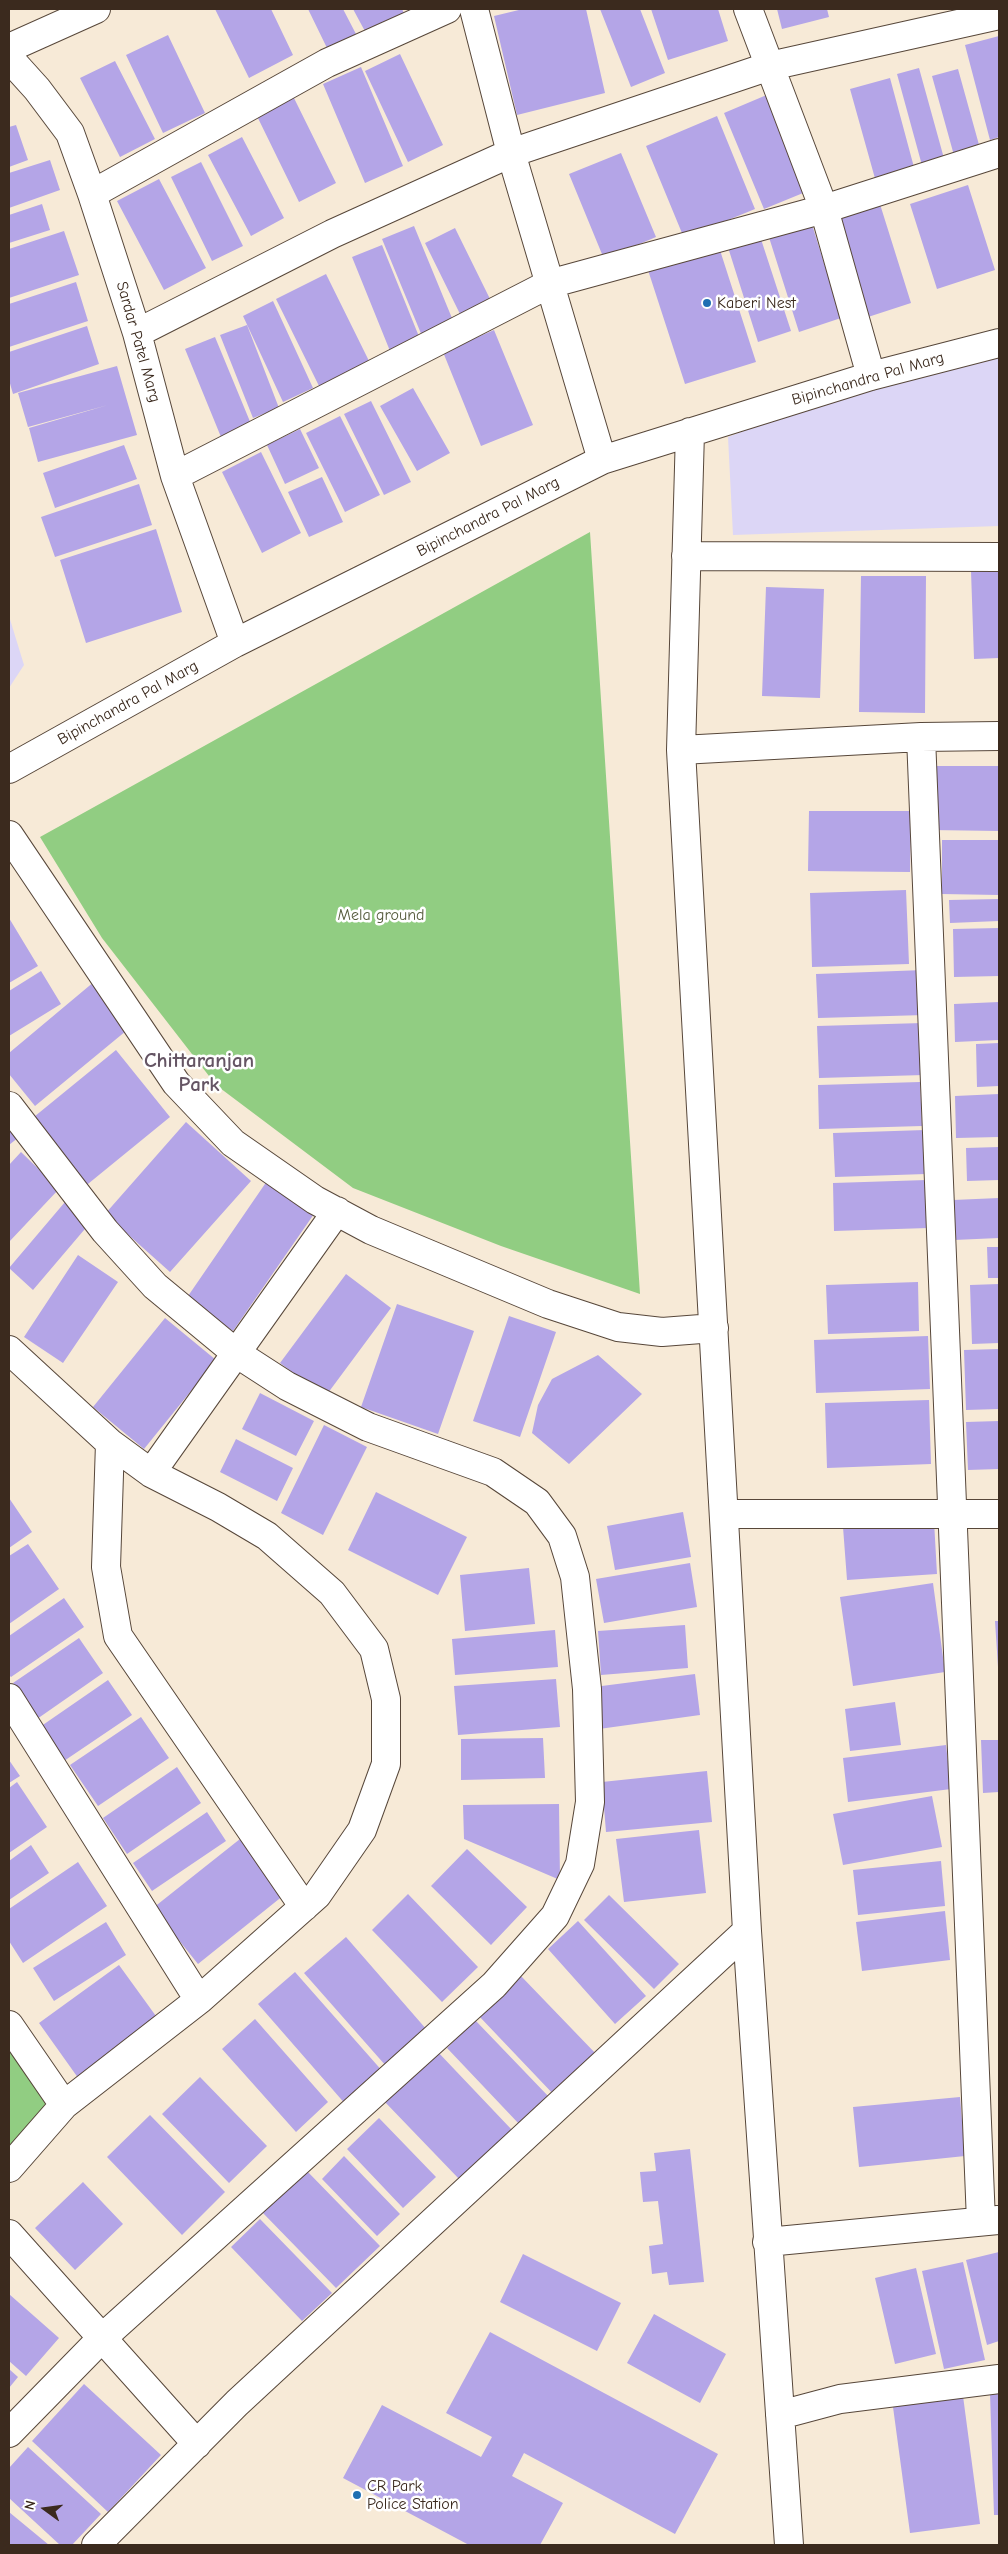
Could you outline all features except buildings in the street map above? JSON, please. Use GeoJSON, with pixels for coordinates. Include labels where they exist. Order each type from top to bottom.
{"type":"FeatureCollection","features":[{"type":"Feature","properties":{"kind":"street"},"geometry":{"type":"LineString","coordinates":[[9,48],[96,9]]}},
{"type":"Feature","properties":{"kind":"street"},"geometry":{"type":"LineString","coordinates":[[92,194],[327,63],[447,9]]}},
{"type":"Feature","properties":{"kind":"street"},"geometry":{"type":"LineString","coordinates":[[474,9],[511,153],[602,460]]}},
{"type":"Feature","properties":{"kind":"street"},"geometry":{"type":"LineString","coordinates":[[748,9],[824,209],[871,376]]}},
{"type":"Feature","properties":{"kind":"street"},"geometry":{"type":"LineString","coordinates":[[137,333],[332,234],[511,153],[770,66],[999,15]]}},
{"type":"Feature","properties":{"kind":"street","name":"Sardar Patel Marg"},"geometry":{"type":"LineString","coordinates":[[9,58],[37,89],[70,133],[137,333],[175,476],[235,643]]}},
{"type":"Feature","properties":{"kind":"street"},"geometry":{"type":"LineString","coordinates":[[175,476],[549,284],[824,209],[999,153]]}},
{"type":"Feature","properties":{"kind":"street","name":"Bipinchandra Pal Marg"},"geometry":{"type":"LineString","coordinates":[[9,769],[235,643],[602,460],[871,376],[999,343]]}},
{"type":"Feature","properties":{"kind":"street"},"geometry":{"type":"LineString","coordinates":[[690,432],[680,750],[747,1931],[789,2545]]}},
{"type":"Feature","properties":{"kind":"street"},"geometry":{"type":"LineString","coordinates":[[686,556],[999,557]]}},
{"type":"Feature","properties":{"kind":"street"},"geometry":{"type":"LineString","coordinates":[[680,750],[921,737],[999,736]]}},
{"type":"Feature","properties":{"kind":"street"},"geometry":{"type":"LineString","coordinates":[[767,2242],[990,2220],[952,1514],[921,737]]}},
{"type":"Feature","properties":{"kind":"street"},"geometry":{"type":"LineString","coordinates":[[9,835],[176,1083],[233,1143],[315,1200],[371,1230],[579,1316],[618,1326],[662,1332],[714,1328]]}},
{"type":"Feature","properties":{"kind":"street"},"geometry":{"type":"LineString","coordinates":[[9,1106],[105,1231],[155,1286],[236,1353],[287,1386],[368,1427],[493,1472],[537,1502],[562,1536],[575,1576],[587,1689],[590,1802],[580,1864],[555,1916],[494,1985],[101,2339],[9,2433]]}},
{"type":"Feature","properties":{"kind":"street"},"geometry":{"type":"LineString","coordinates":[[151,1473],[337,1211]]}},
{"type":"Feature","properties":{"kind":"street"},"geometry":{"type":"LineString","coordinates":[[9,1350],[96,1433],[151,1473],[218,1507],[267,1536],[332,1593],[374,1649],[386,1699],[386,1764],[362,1830],[317,1895],[199,2000],[64,2105],[9,2168]]}},
{"type":"Feature","properties":{"kind":"street"},"geometry":{"type":"LineString","coordinates":[[110,1443],[106,1567],[118,1636],[304,1907]]}},
{"type":"Feature","properties":{"kind":"street"},"geometry":{"type":"LineString","coordinates":[[724,1514],[999,1514]]}},
{"type":"Feature","properties":{"kind":"street"},"geometry":{"type":"LineString","coordinates":[[9,1698],[199,2000]]}},
{"type":"Feature","properties":{"kind":"street"},"geometry":{"type":"LineString","coordinates":[[96,2545],[238,2403],[747,1931]]}},
{"type":"Feature","properties":{"kind":"street"},"geometry":{"type":"LineString","coordinates":[[9,2025],[64,2105]]}},
{"type":"Feature","properties":{"kind":"street"},"geometry":{"type":"LineString","coordinates":[[9,2234],[197,2444]]}},
{"type":"Feature","properties":{"kind":"street"},"geometry":{"type":"LineString","coordinates":[[780,2415],[840,2399],[999,2379]]}},
{"type":"Feature","properties":{"kind":"shaded area"},"geometry":{"type":"Polygon","coordinates":[[[999,352],[999,526],[733,535],[728,437],[853,389],[999,352]]]}},
{"type":"Feature","properties":{"kind":"shaded area"},"geometry":{"type":"Polygon","coordinates":[[[9,616],[24,665],[9,688],[9,616]]]}},
{"type":"Feature","properties":{"kind":"green space","name":"Mela ground"},"geometry":{"type":"Polygon","coordinates":[[[590,532],[640,1294],[501,1246],[353,1188],[216,1085],[102,938],[40,837],[590,532]]]}},
{"type":"Feature","properties":{"kind":"green space"},"geometry":{"type":"Polygon","coordinates":[[[9,2025],[64,2105],[9,2157],[9,2025]]]}},
{"type":"Feature","properties":{"kind":"place","name":"Kaberi Nest"},"geometry":{"type":"Point","coordinates":[707,303]}},
{"type":"Feature","properties":{"kind":"place","name":"CR Park Police Station"},"geometry":{"type":"Point","coordinates":[357,2495]}},
{"type":"Feature","properties":{"kind":"district","name":"Chittaranjan Park"},"geometry":{"type":"Point","coordinates":[199,1073]}}]}
